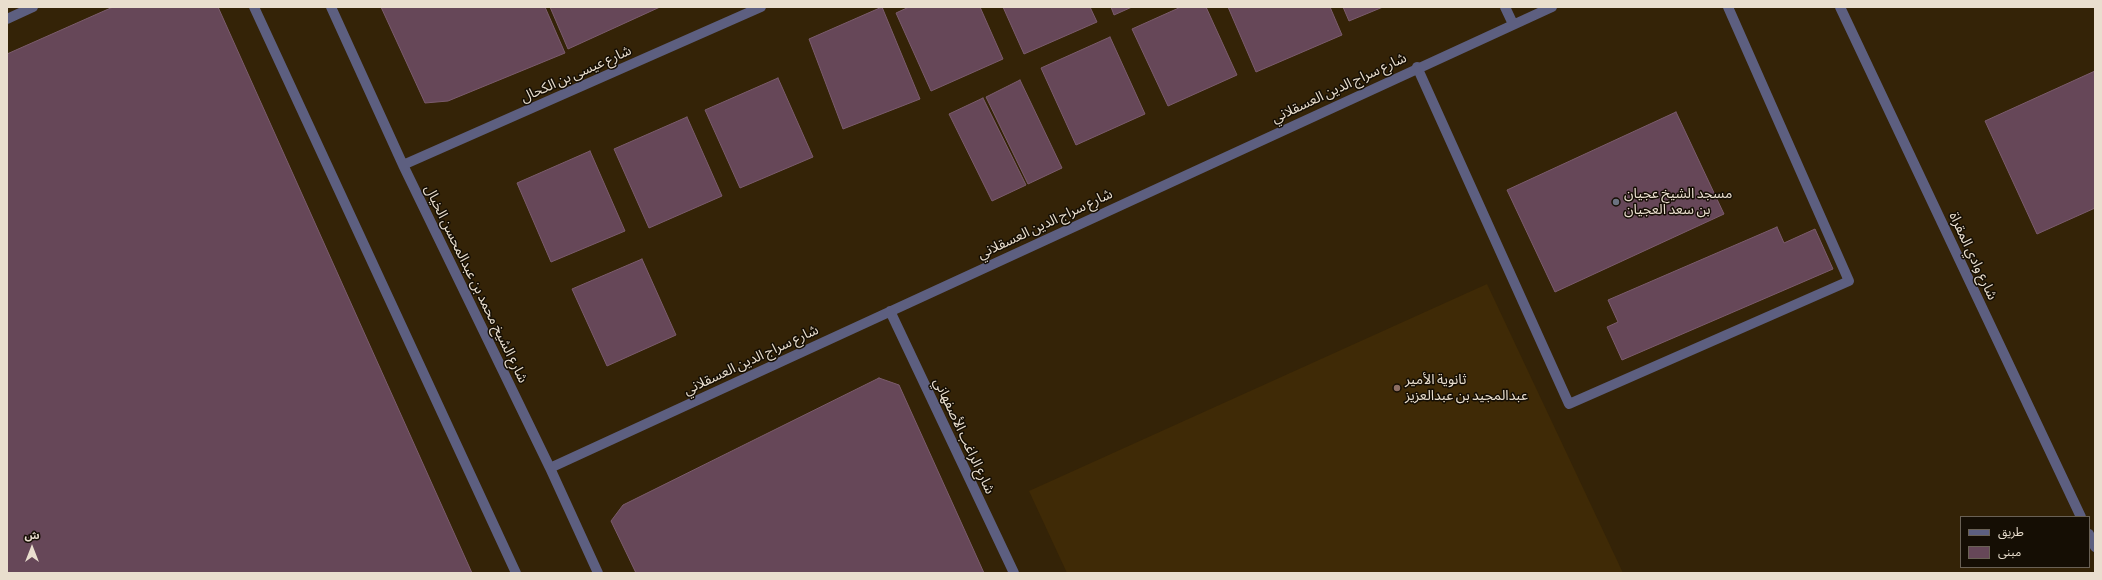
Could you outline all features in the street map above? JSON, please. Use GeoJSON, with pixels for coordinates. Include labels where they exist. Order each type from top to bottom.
{"type":"FeatureCollection","features":[{"type":"Feature","properties":{"kind":"street"},"geometry":{"type":"LineString","coordinates":[[7,19],[33,7]]}},
{"type":"Feature","properties":{"kind":"street"},"geometry":{"type":"LineString","coordinates":[[254,7],[516,573]]}},
{"type":"Feature","properties":{"kind":"street","name":"شارع الشيخ محمد بن عبدالمحسن الخيال"},"geometry":{"type":"LineString","coordinates":[[330,7],[403,166],[550,468],[598,573]]}},
{"type":"Feature","properties":{"kind":"street","name":"شارع عيسى بن الكحال"},"geometry":{"type":"LineString","coordinates":[[403,166],[739,12],[761,7]]}},
{"type":"Feature","properties":{"kind":"street"},"geometry":{"type":"LineString","coordinates":[[1505,7],[1513,24]]}},
{"type":"Feature","properties":{"kind":"street","name":"شارع سراج الدين العسقلاني"},"geometry":{"type":"LineString","coordinates":[[550,468],[1417,67],[1552,7]]}},
{"type":"Feature","properties":{"kind":"street"},"geometry":{"type":"LineString","coordinates":[[1417,67],[1569,404],[1849,281],[1728,7]]}},
{"type":"Feature","properties":{"kind":"street","name":"شارع وادي المقراة"},"geometry":{"type":"LineString","coordinates":[[1844,8],[2081,516]]}},
{"type":"Feature","properties":{"kind":"street","name":"شارع الراغب الأصفهاني"},"geometry":{"type":"LineString","coordinates":[[890,311],[1014,573]]}},
{"type":"Feature","properties":{"kind":"street"},"geometry":{"type":"LineString","coordinates":[[2090,536],[2095,547]]}},
{"type":"Feature","properties":{"kind":"shaded area","name":"ثانوية الأمير عبدالمجيد بن عبدالعزيز"},"geometry":{"type":"Polygon","coordinates":[[[1487,284],[1623,573],[1067,573],[1029,491],[1487,284]]]}},
{"type":"Feature","properties":{"kind":"building"},"geometry":{"type":"Polygon","coordinates":[[[113,7],[218,7],[472,573],[7,573],[7,54],[113,7]]]}},
{"type":"Feature","properties":{"kind":"building"},"geometry":{"type":"Polygon","coordinates":[[[381,7],[545,7],[565,53],[448,101],[425,103],[381,7]]]}},
{"type":"Feature","properties":{"kind":"building"},"geometry":{"type":"Polygon","coordinates":[[[550,7],[660,7],[568,49],[550,7]]]}},
{"type":"Feature","properties":{"kind":"building"},"geometry":{"type":"Polygon","coordinates":[[[882,7],[920,99],[843,129],[809,39],[882,7]]]}},
{"type":"Feature","properties":{"kind":"building"},"geometry":{"type":"Polygon","coordinates":[[[909,7],[980,7],[1003,59],[931,91],[896,13],[909,7]]]}},
{"type":"Feature","properties":{"kind":"building"},"geometry":{"type":"Polygon","coordinates":[[[1003,7],[1090,7],[1097,22],[1024,54],[1003,7]]]}},
{"type":"Feature","properties":{"kind":"building"},"geometry":{"type":"Polygon","coordinates":[[[1111,7],[1132,7],[1114,15],[1111,7]]]}},
{"type":"Feature","properties":{"kind":"building"},"geometry":{"type":"Polygon","coordinates":[[[1181,7],[1206,7],[1237,75],[1168,106],[1132,29],[1181,7]]]}},
{"type":"Feature","properties":{"kind":"building"},"geometry":{"type":"Polygon","coordinates":[[[1228,7],[1330,7],[1342,35],[1256,72],[1228,7]]]}},
{"type":"Feature","properties":{"kind":"building"},"geometry":{"type":"Polygon","coordinates":[[[1343,7],[1383,7],[1349,21],[1343,7]]]}},
{"type":"Feature","properties":{"kind":"building"},"geometry":{"type":"Polygon","coordinates":[[[1110,37],[1145,114],[1076,145],[1041,68],[1110,37]]]}},
{"type":"Feature","properties":{"kind":"building"},"geometry":{"type":"Polygon","coordinates":[[[2095,71],[2095,208],[2037,234],[1985,121],[2095,71]]]}},
{"type":"Feature","properties":{"kind":"building"},"geometry":{"type":"Polygon","coordinates":[[[778,78],[813,157],[740,188],[705,110],[778,78]]]}},
{"type":"Feature","properties":{"kind":"building"},"geometry":{"type":"Polygon","coordinates":[[[1020,80],[1062,168],[1028,184],[986,97],[1020,80]]]}},
{"type":"Feature","properties":{"kind":"building"},"geometry":{"type":"Polygon","coordinates":[[[983,98],[1026,185],[992,201],[949,114],[983,98]]]}},
{"type":"Feature","properties":{"kind":"building","name":"مسجد الشيخ عجيان بن سعد العجيان"},"geometry":{"type":"Polygon","coordinates":[[[1676,112],[1724,214],[1555,292],[1507,190],[1676,112]]]}},
{"type":"Feature","properties":{"kind":"building"},"geometry":{"type":"Polygon","coordinates":[[[687,117],[722,196],[649,228],[614,149],[687,117]]]}},
{"type":"Feature","properties":{"kind":"building"},"geometry":{"type":"Polygon","coordinates":[[[590,151],[625,231],[551,262],[517,183],[590,151]]]}},
{"type":"Feature","properties":{"kind":"building"},"geometry":{"type":"Polygon","coordinates":[[[1777,227],[1784,243],[1815,229],[1833,269],[1622,360],[1607,327],[1618,322],[1608,300],[1777,227]]]}},
{"type":"Feature","properties":{"kind":"building"},"geometry":{"type":"Polygon","coordinates":[[[642,259],[676,335],[607,366],[572,289],[642,259]]]}},
{"type":"Feature","properties":{"kind":"building"},"geometry":{"type":"Polygon","coordinates":[[[879,378],[899,385],[984,573],[636,573],[611,521],[623,505],[879,378]]]}},
{"type":"Feature","properties":{"kind":"place","name":"مسجد الشيخ عجيان بن سعد العجيان"},"geometry":{"type":"Point","coordinates":[1616,202]}},
{"type":"Feature","properties":{"kind":"place","name":"ثانوية الأمير عبدالمجيد بن عبدالعزيز"},"geometry":{"type":"Point","coordinates":[1397,388]}}]}
